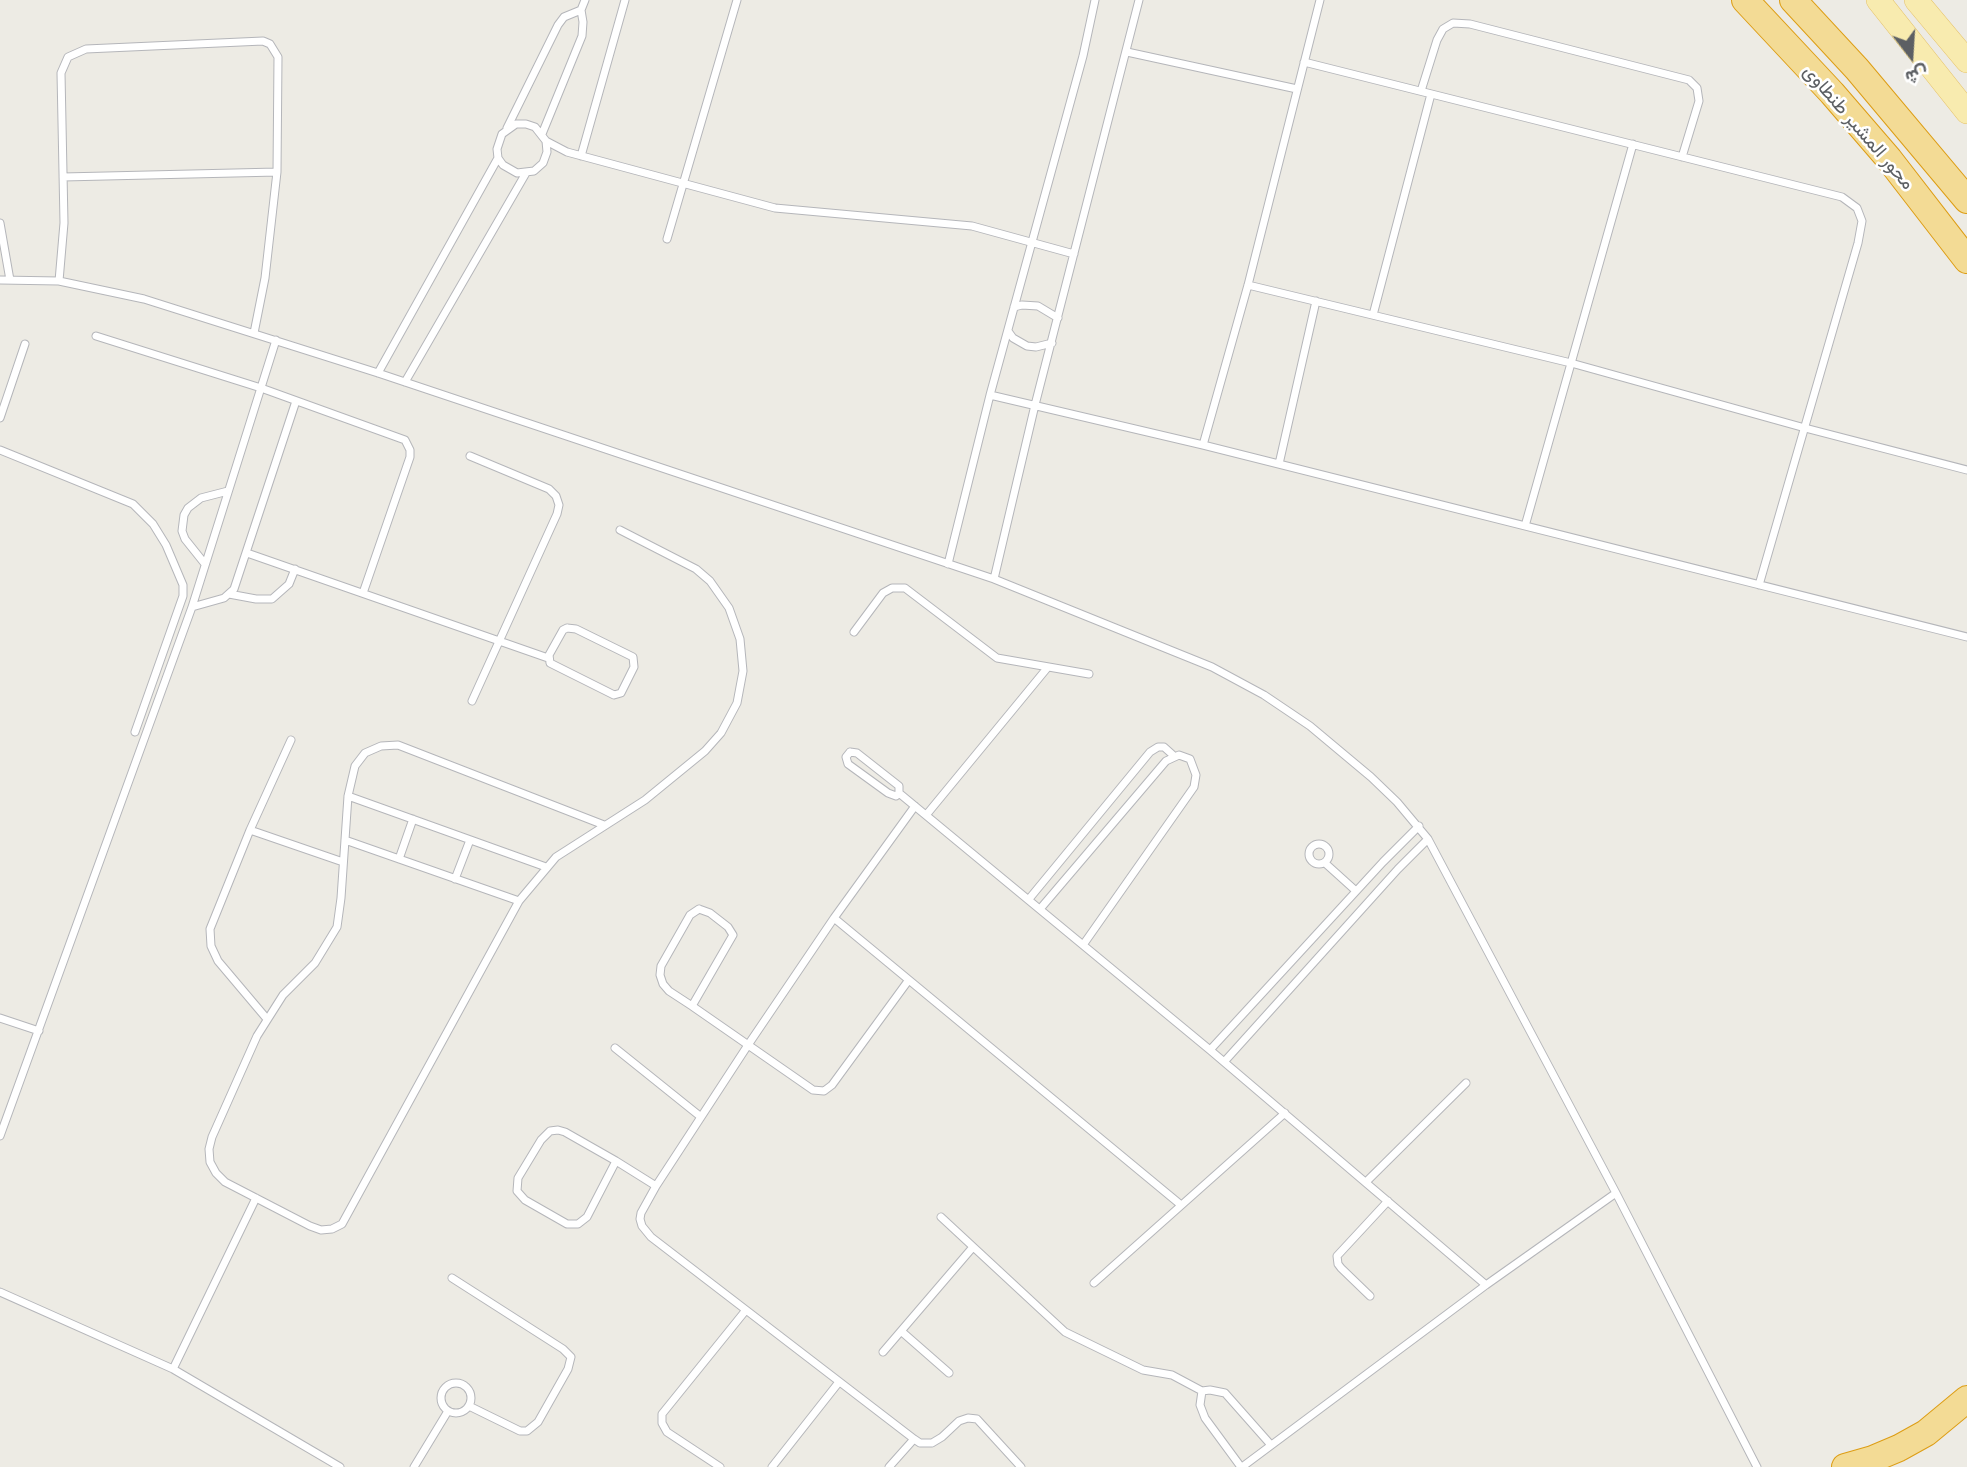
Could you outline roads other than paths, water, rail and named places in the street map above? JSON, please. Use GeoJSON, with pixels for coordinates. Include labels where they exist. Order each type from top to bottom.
{"type":"FeatureCollection","features":[{"type":"Feature","properties":{"kind":"highway","name":"محور المشير طنطاوى"},"geometry":{"type":"LineString","coordinates":[[1745,0],[1881,149],[1967,260]]}},
{"type":"Feature","properties":{"kind":"highway","name":"محور المشير طنطاوى"},"geometry":{"type":"LineString","coordinates":[[1793,0],[1857,69],[1967,200]]}},
{"type":"Feature","properties":{"kind":"highway"},"geometry":{"type":"LineString","coordinates":[[1845,1467],[1873,1459],[1926,1433],[1967,1399]]}},
{"type":"Feature","properties":{"kind":"main road"},"geometry":{"type":"LineString","coordinates":[[1878,0],[1967,112]]}},
{"type":"Feature","properties":{"kind":"main road"},"geometry":{"type":"LineString","coordinates":[[1916,0],[1967,61]]}},
{"type":"Feature","properties":{"kind":"lane"},"geometry":{"type":"LineString","coordinates":[[498,158],[509,170],[526,173],[534,171],[543,163],[547,152],[544,138],[582,36],[581,10],[585,0]]}},
{"type":"Feature","properties":{"kind":"lane"},"geometry":{"type":"LineString","coordinates":[[581,156],[625,0]]}},
{"type":"Feature","properties":{"kind":"lane"},"geometry":{"type":"LineString","coordinates":[[667,239],[737,0]]}},
{"type":"Feature","properties":{"kind":"lane"},"geometry":{"type":"LineString","coordinates":[[948,565],[990,395],[1083,56],[1095,0]]}},
{"type":"Feature","properties":{"kind":"lane"},"geometry":{"type":"LineString","coordinates":[[994,579],[1035,405],[1139,0]]}},
{"type":"Feature","properties":{"kind":"lane"},"geometry":{"type":"LineString","coordinates":[[1203,445],[1248,285],[1320,0]]}},
{"type":"Feature","properties":{"kind":"lane"},"geometry":{"type":"LineString","coordinates":[[378,373],[498,158],[498,141],[558,25],[564,17],[581,10]]}},
{"type":"Feature","properties":{"kind":"lane"},"geometry":{"type":"LineString","coordinates":[[1421,91],[1443,29],[1453,23],[1484,28],[1689,80],[1697,89],[1699,100],[1682,157]]}},
{"type":"Feature","properties":{"kind":"lane"},"geometry":{"type":"LineString","coordinates":[[59,281],[64,223],[61,73],[64,62],[74,53],[86,49],[256,40],[270,44],[278,57],[277,172],[265,278],[254,333]]}},
{"type":"Feature","properties":{"kind":"lane"},"geometry":{"type":"LineString","coordinates":[[1126,52],[1297,89]]}},
{"type":"Feature","properties":{"kind":"lane"},"geometry":{"type":"LineString","coordinates":[[1304,62],[1842,197],[1857,208],[1863,221],[1858,243],[1759,585]]}},
{"type":"Feature","properties":{"kind":"lane"},"geometry":{"type":"LineString","coordinates":[[1373,315],[1431,94]]}},
{"type":"Feature","properties":{"kind":"lane"},"geometry":{"type":"LineString","coordinates":[[507,128],[526,124],[535,127],[544,138],[567,152],[775,208],[972,226],[1074,254]]}},
{"type":"Feature","properties":{"kind":"lane"},"geometry":{"type":"LineString","coordinates":[[1525,526],[1633,144]]}},
{"type":"Feature","properties":{"kind":"lane"},"geometry":{"type":"LineString","coordinates":[[63,177],[277,172]]}},
{"type":"Feature","properties":{"kind":"lane"},"geometry":{"type":"LineString","coordinates":[[405,382],[526,173]]}},
{"type":"Feature","properties":{"kind":"lane"},"geometry":{"type":"LineString","coordinates":[[0,223],[10,280]]}},
{"type":"Feature","properties":{"kind":"lane"},"geometry":{"type":"LineString","coordinates":[[0,280],[59,281],[144,299],[378,373],[994,579],[1212,667],[1264,695],[1310,726],[1371,776],[1428,839],[1616,1193],[1757,1467]]}},
{"type":"Feature","properties":{"kind":"lane"},"geometry":{"type":"LineString","coordinates":[[1248,285],[1571,363],[1967,470]]}},
{"type":"Feature","properties":{"kind":"lane"},"geometry":{"type":"LineString","coordinates":[[1279,464],[1316,301]]}},
{"type":"Feature","properties":{"kind":"lane"},"geometry":{"type":"LineString","coordinates":[[1014,307],[1038,306],[1058,318]]}},
{"type":"Feature","properties":{"kind":"lane"},"geometry":{"type":"LineString","coordinates":[[1007,331],[1027,346],[1052,343]]}},
{"type":"Feature","properties":{"kind":"lane"},"geometry":{"type":"LineString","coordinates":[[96,336],[261,388],[401,437],[408,444],[410,457],[363,593]]}},
{"type":"Feature","properties":{"kind":"lane"},"geometry":{"type":"LineString","coordinates":[[0,1136],[192,607],[276,340]]}},
{"type":"Feature","properties":{"kind":"lane"},"geometry":{"type":"LineString","coordinates":[[0,416],[25,344]]}},
{"type":"Feature","properties":{"kind":"lane"},"geometry":{"type":"LineString","coordinates":[[990,395],[1203,445],[1967,637]]}},
{"type":"Feature","properties":{"kind":"lane"},"geometry":{"type":"LineString","coordinates":[[192,607],[218,601],[234,589],[296,401]]}},
{"type":"Feature","properties":{"kind":"lane"},"geometry":{"type":"LineString","coordinates":[[0,450],[133,504],[153,524],[166,545],[183,585],[183,596],[135,732]]}},
{"type":"Feature","properties":{"kind":"lane"},"geometry":{"type":"LineString","coordinates":[[470,456],[549,489],[556,496],[559,505],[472,701]]}},
{"type":"Feature","properties":{"kind":"lane"},"geometry":{"type":"LineString","coordinates":[[205,565],[185,539],[182,531],[184,515],[188,508],[201,498],[228,491]]}},
{"type":"Feature","properties":{"kind":"lane"},"geometry":{"type":"LineString","coordinates":[[604,825],[398,745],[380,746],[360,759],[355,766],[348,796],[337,927],[314,963],[283,995],[257,1036],[209,1149],[210,1162],[216,1173],[225,1182],[321,1230],[342,1224],[519,901],[546,867],[569,846],[604,825],[662,788],[714,742],[730,718],[737,703],[743,671],[736,624],[729,608],[710,581],[696,569],[620,530]]}},
{"type":"Feature","properties":{"kind":"lane"},"geometry":{"type":"LineString","coordinates":[[247,553],[548,657],[552,664],[614,695],[623,690],[635,664],[629,655],[572,628],[563,630],[548,657]]}},
{"type":"Feature","properties":{"kind":"lane"},"geometry":{"type":"LineString","coordinates":[[229,594],[256,599],[272,598],[289,584],[295,569]]}},
{"type":"Feature","properties":{"kind":"lane"},"geometry":{"type":"LineString","coordinates":[[854,632],[883,593],[892,588],[905,588],[927,602],[997,658],[1089,674]]}},
{"type":"Feature","properties":{"kind":"lane"},"geometry":{"type":"LineString","coordinates":[[927,814],[1048,667]]}},
{"type":"Feature","properties":{"kind":"lane"},"geometry":{"type":"LineString","coordinates":[[267,1019],[218,961],[209,937],[212,920],[291,740]]}},
{"type":"Feature","properties":{"kind":"lane"},"geometry":{"type":"LineString","coordinates":[[1029,899],[1154,748],[1164,747],[1174,755],[1190,759],[1196,775],[1194,788],[1083,944]]}},
{"type":"Feature","properties":{"kind":"lane"},"geometry":{"type":"LineString","coordinates":[[900,793],[892,796],[858,771],[846,761],[847,754],[857,752],[899,786],[900,793],[915,806],[1210,1050],[1486,1285]]}},
{"type":"Feature","properties":{"kind":"lane"},"geometry":{"type":"LineString","coordinates":[[1040,909],[1174,755]]}},
{"type":"Feature","properties":{"kind":"lane"},"geometry":{"type":"LineString","coordinates":[[348,796],[546,867]]}},
{"type":"Feature","properties":{"kind":"lane"},"geometry":{"type":"LineString","coordinates":[[1107,804],[1120,815]]}},
{"type":"Feature","properties":{"kind":"lane"},"geometry":{"type":"LineString","coordinates":[[915,806],[834,918],[656,1186],[641,1213],[642,1226],[646,1232],[920,1443],[932,1443],[959,1421],[977,1419],[1021,1467]]}},
{"type":"Feature","properties":{"kind":"lane"},"geometry":{"type":"LineString","coordinates":[[399,859],[413,819]]}},
{"type":"Feature","properties":{"kind":"lane"},"geometry":{"type":"LineString","coordinates":[[1210,1050],[1419,826]]}},
{"type":"Feature","properties":{"kind":"lane"},"geometry":{"type":"LineString","coordinates":[[250,830],[344,862]]}},
{"type":"Feature","properties":{"kind":"lane"},"geometry":{"type":"LineString","coordinates":[[1224,1062],[1428,839]]}},
{"type":"Feature","properties":{"kind":"lane"},"geometry":{"type":"LineString","coordinates":[[455,879],[470,840]]}},
{"type":"Feature","properties":{"kind":"lane"},"geometry":{"type":"LineString","coordinates":[[345,841],[519,901]]}},
{"type":"Feature","properties":{"kind":"lane"},"geometry":{"type":"LineString","coordinates":[[1069,851],[1081,861]]}},
{"type":"Feature","properties":{"kind":"lane"},"geometry":{"type":"LineString","coordinates":[[1325,863],[1356,891]]}},
{"type":"Feature","properties":{"kind":"lane"},"geometry":{"type":"LineString","coordinates":[[692,1006],[733,935],[728,926],[705,910],[699,909],[690,915],[660,966],[663,984],[669,991],[813,1090],[824,1091],[832,1085],[908,981]]}},
{"type":"Feature","properties":{"kind":"lane"},"geometry":{"type":"LineString","coordinates":[[834,918],[1181,1205]]}},
{"type":"Feature","properties":{"kind":"lane"},"geometry":{"type":"LineString","coordinates":[[0,1018],[39,1031]]}},
{"type":"Feature","properties":{"kind":"lane"},"geometry":{"type":"LineString","coordinates":[[615,1048],[701,1117]]}},
{"type":"Feature","properties":{"kind":"lane"},"geometry":{"type":"LineString","coordinates":[[1366,1182],[1466,1083]]}},
{"type":"Feature","properties":{"kind":"lane"},"geometry":{"type":"LineString","coordinates":[[1094,1283],[1285,1113]]}},
{"type":"Feature","properties":{"kind":"lane"},"geometry":{"type":"LineString","coordinates":[[616,1161],[587,1217],[578,1224],[567,1224],[525,1200],[517,1191],[518,1178],[541,1140],[550,1132],[558,1130],[616,1161],[656,1186]]}},
{"type":"Feature","properties":{"kind":"lane"},"geometry":{"type":"LineString","coordinates":[[1202,1391],[1200,1405],[1205,1418],[1241,1467],[1486,1285],[1616,1193]]}},
{"type":"Feature","properties":{"kind":"lane"},"geometry":{"type":"LineString","coordinates":[[173,1369],[256,1198]]}},
{"type":"Feature","properties":{"kind":"lane"},"geometry":{"type":"LineString","coordinates":[[1370,1296],[1341,1268],[1338,1256],[1388,1201]]}},
{"type":"Feature","properties":{"kind":"lane"},"geometry":{"type":"LineString","coordinates":[[941,1217],[1065,1332],[1143,1370],[1172,1376],[1202,1391],[1225,1393],[1271,1445]]}},
{"type":"Feature","properties":{"kind":"lane"},"geometry":{"type":"LineString","coordinates":[[883,1352],[973,1247]]}},
{"type":"Feature","properties":{"kind":"lane"},"geometry":{"type":"LineString","coordinates":[[452,1278],[563,1349],[571,1357],[568,1369],[538,1422],[527,1431],[520,1431],[469,1406]]}},
{"type":"Feature","properties":{"kind":"lane"},"geometry":{"type":"LineString","coordinates":[[0,1292],[173,1369],[341,1467]]}},
{"type":"Feature","properties":{"kind":"lane"},"geometry":{"type":"LineString","coordinates":[[720,1467],[667,1432],[662,1423],[662,1414],[746,1310]]}},
{"type":"Feature","properties":{"kind":"lane"},"geometry":{"type":"LineString","coordinates":[[901,1331],[949,1373]]}},
{"type":"Feature","properties":{"kind":"lane"},"geometry":{"type":"LineString","coordinates":[[772,1467],[839,1382]]}},
{"type":"Feature","properties":{"kind":"lane"},"geometry":{"type":"LineString","coordinates":[[453,1384],[459,1384],[471,1395],[469,1406],[460,1413],[448,1411],[441,1402],[443,1390],[453,1384]]}},
{"type":"Feature","properties":{"kind":"lane"},"geometry":{"type":"LineString","coordinates":[[414,1467],[448,1411]]}},
{"type":"Feature","properties":{"kind":"lane"},"geometry":{"type":"LineString","coordinates":[[889,1467],[914,1439]]}}]}
